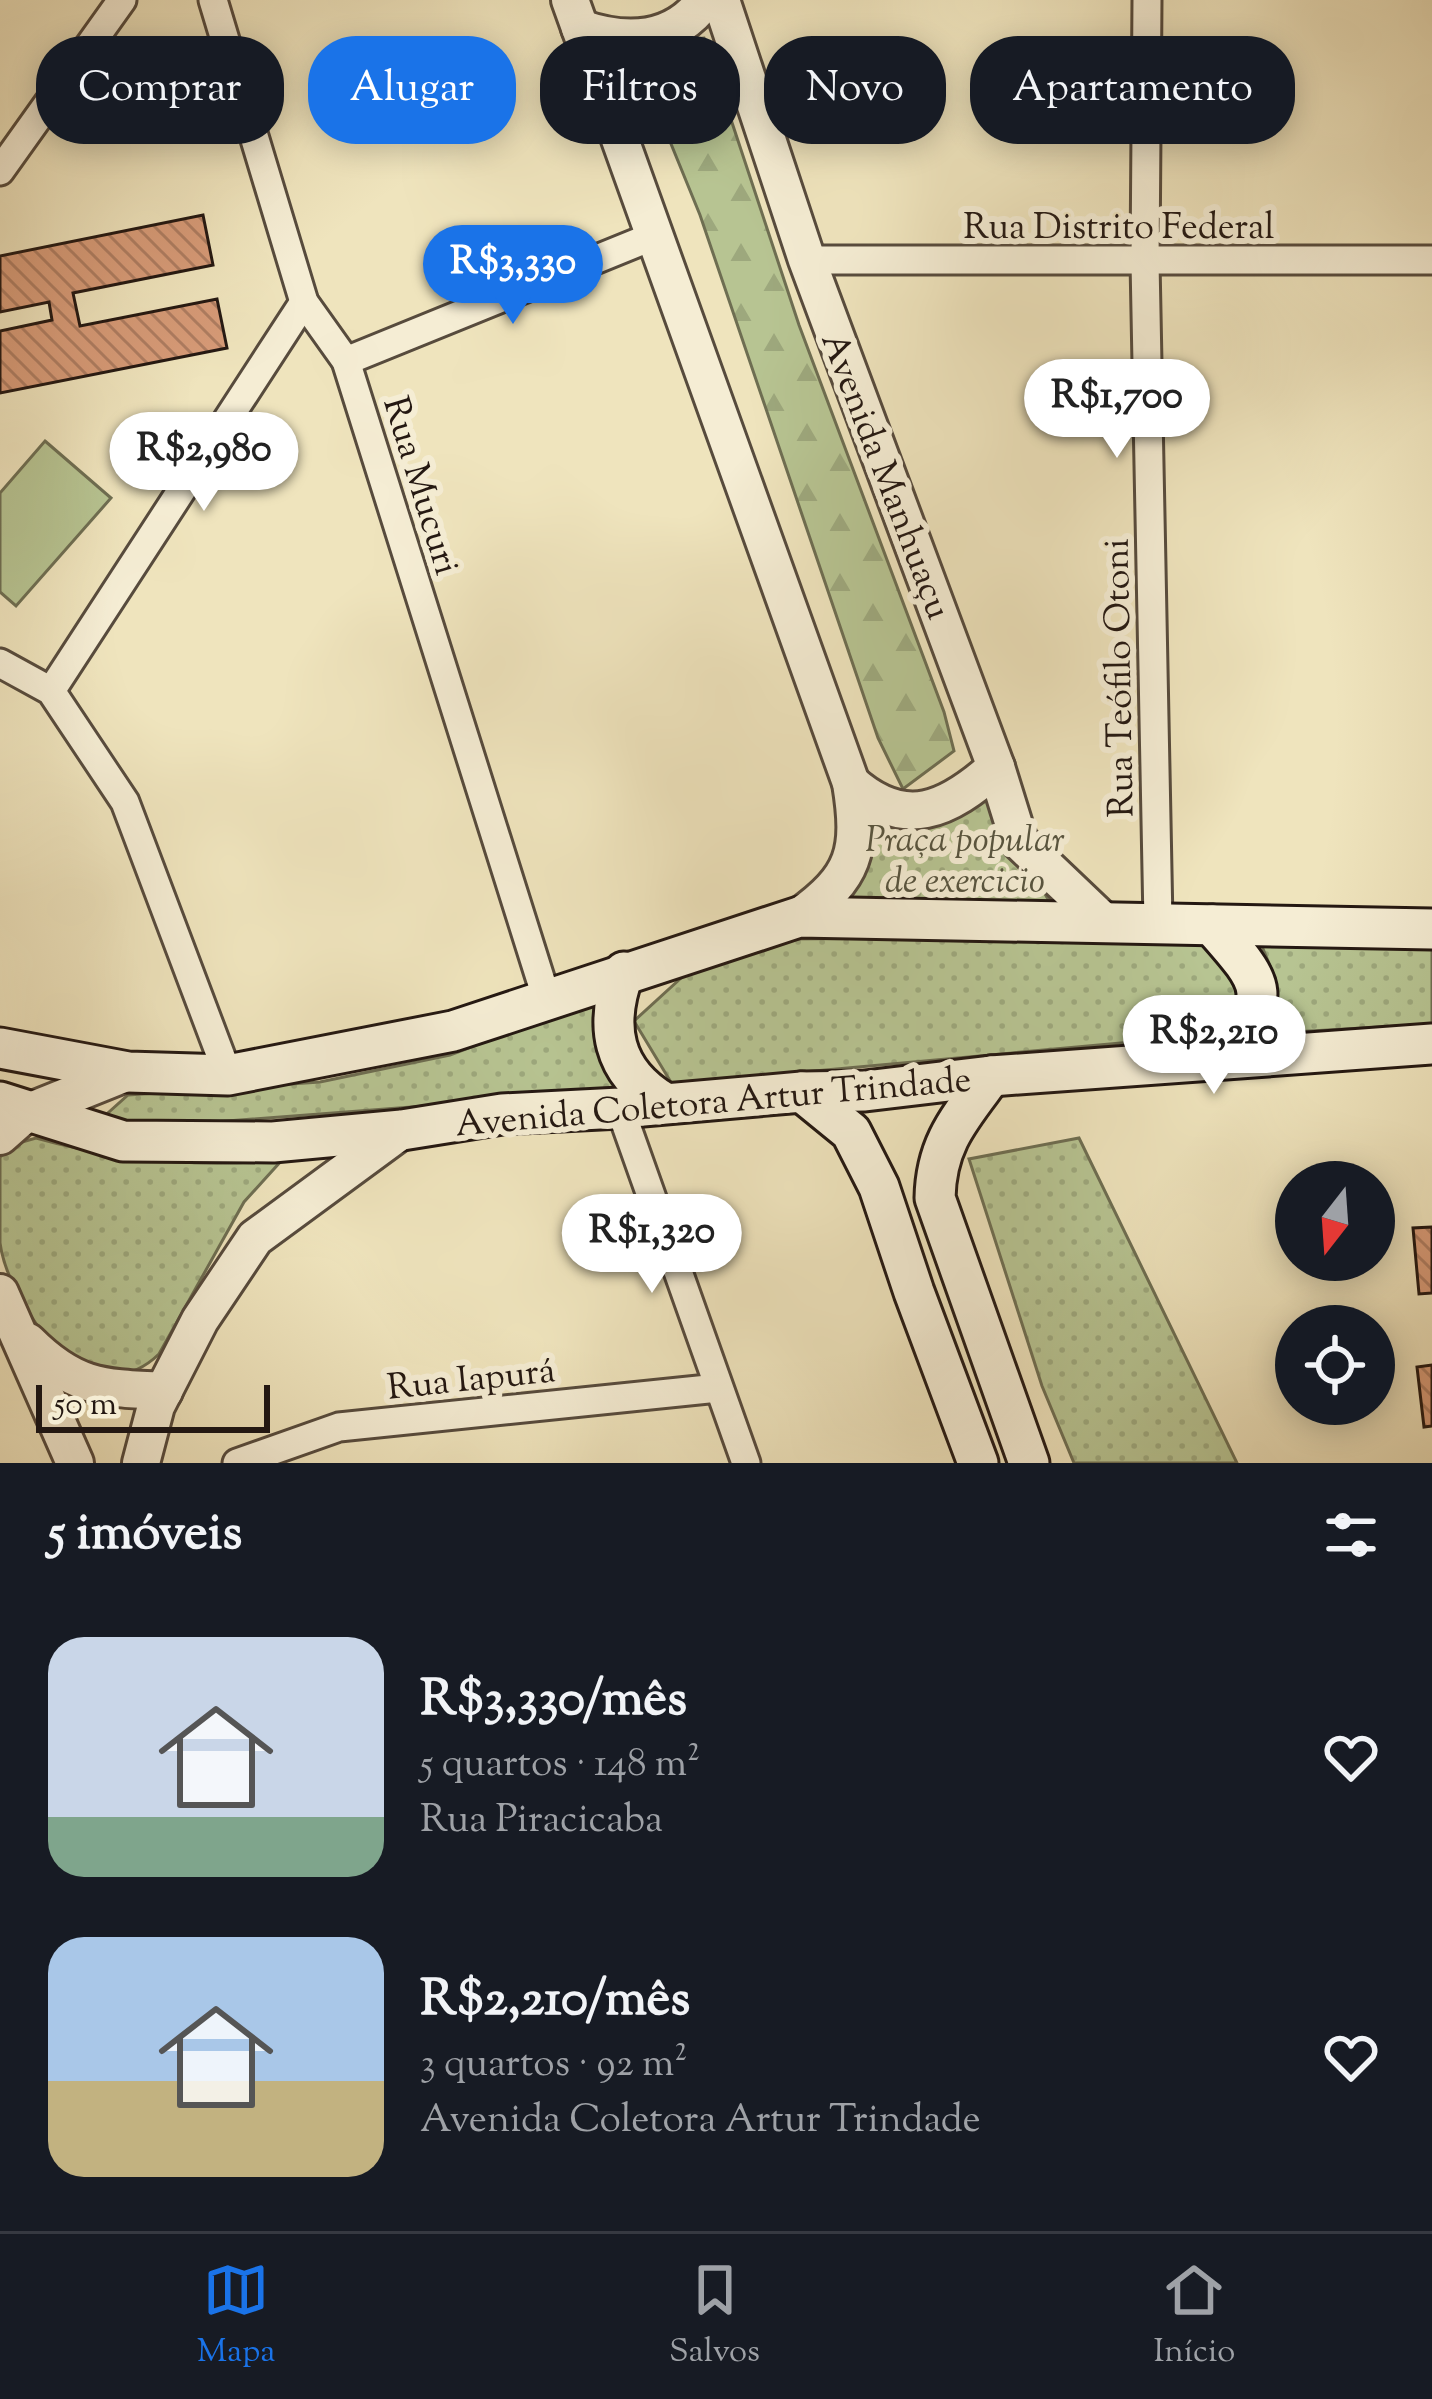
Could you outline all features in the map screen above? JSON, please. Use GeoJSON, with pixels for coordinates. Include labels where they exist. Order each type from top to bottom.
{"type":"FeatureCollection","features":[{"type":"Feature","properties":{"kind":"main road"},"geometry":{"type":"LineString","coordinates":[[0,1048],[128,1072],[228,1075],[452,1030],[799,917],[1432,929]]}},
{"type":"Feature","properties":{"kind":"main road"},"geometry":{"type":"LineString","coordinates":[[1212,925],[1252,970],[1257,1003],[1248,1025],[1214,1059]]}},
{"type":"Feature","properties":{"kind":"main road"},"geometry":{"type":"LineString","coordinates":[[624,972],[615,996],[615,1040],[627,1072],[664,1102]]}},
{"type":"Feature","properties":{"kind":"main road","name":"Avenida Coletora Artur Trindade"},"geometry":{"type":"LineString","coordinates":[[9,1117],[123,1141],[273,1142],[402,1130],[502,1114],[866,1091],[991,1076],[1432,1044]]}},
{"type":"Feature","properties":{"kind":"main road"},"geometry":{"type":"LineString","coordinates":[[991,1076],[945,1139],[935,1170],[935,1198],[1029,1463]]}},
{"type":"Feature","properties":{"kind":"main road"},"geometry":{"type":"LineString","coordinates":[[802,1092],[851,1132],[880,1187],[978,1463]]}},
{"type":"Feature","properties":{"kind":"street"},"geometry":{"type":"LineString","coordinates":[[0,171],[122,0]]}},
{"type":"Feature","properties":{"kind":"street","name":"Rua Mucuri"},"geometry":{"type":"LineString","coordinates":[[213,0],[304,302],[346,362],[547,1000]]}},
{"type":"Feature","properties":{"kind":"street"},"geometry":{"type":"LineString","coordinates":[[575,14],[610,38],[642,39],[672,29],[705,0]]}},
{"type":"Feature","properties":{"kind":"street","name":"Avenida Manhuaçu"},"geometry":{"type":"LineString","coordinates":[[721,0],[807,260],[996,767],[1019,841],[1102,920]]}},
{"type":"Feature","properties":{"kind":"street","name":"Rua Teófilo Otoni"},"geometry":{"type":"LineString","coordinates":[[1147,0],[1145,262],[1158,922]]}},
{"type":"Feature","properties":{"kind":"street"},"geometry":{"type":"LineString","coordinates":[[575,14],[851,784],[855,839],[849,867],[832,893],[799,917]]}},
{"type":"Feature","properties":{"kind":"street"},"geometry":{"type":"LineString","coordinates":[[346,362],[656,235]]}},
{"type":"Feature","properties":{"kind":"street","name":"Rua Distrito Federal"},"geometry":{"type":"LineString","coordinates":[[807,260],[1432,260]]}},
{"type":"Feature","properties":{"kind":"street"},"geometry":{"type":"LineString","coordinates":[[51,691],[304,302]]}},
{"type":"Feature","properties":{"kind":"street"},"geometry":{"type":"LineString","coordinates":[[0,663],[51,691],[125,802],[228,1075]]}},
{"type":"Feature","properties":{"kind":"street"},"geometry":{"type":"LineString","coordinates":[[851,784],[870,800],[908,814],[961,798],[996,767]]}},
{"type":"Feature","properties":{"kind":"street"},"geometry":{"type":"LineString","coordinates":[[9,1117],[128,1072]]}},
{"type":"Feature","properties":{"kind":"street"},"geometry":{"type":"LineString","coordinates":[[620,1108],[746,1463]]}},
{"type":"Feature","properties":{"kind":"street"},"geometry":{"type":"LineString","coordinates":[[141,1463],[164,1391],[200,1320],[255,1238],[402,1130]]}},
{"type":"Feature","properties":{"kind":"street"},"geometry":{"type":"LineString","coordinates":[[0,1293],[75,1463]]}},
{"type":"Feature","properties":{"kind":"street"},"geometry":{"type":"LineString","coordinates":[[17,1331],[63,1374],[88,1386],[164,1391]]}},
{"type":"Feature","properties":{"kind":"street","name":"Rua Iapurá"},"geometry":{"type":"LineString","coordinates":[[236,1463],[339,1427],[718,1388]]}},
{"type":"Feature","properties":{"kind":"green space"},"geometry":{"type":"Polygon","coordinates":[[[671,144],[739,144],[799,325],[944,712],[954,751],[903,789],[878,738],[700,215],[671,144]]]}},
{"type":"Feature","properties":{"kind":"green space"},"geometry":{"type":"Polygon","coordinates":[[[45,441],[111,498],[16,606],[0,592],[0,493],[45,441]]]}},
{"type":"Feature","properties":{"kind":"green space","name":"Praça popular de exercicio"},"geometry":{"type":"Polygon","coordinates":[[[985,795],[1051,904],[840,909],[877,817],[985,795]]]}},
{"type":"Feature","properties":{"kind":"green space"},"geometry":{"type":"Polygon","coordinates":[[[1194,936],[1240,987],[1220,1034],[672,1084],[634,1021],[692,968],[786,939],[1194,936]]]}},
{"type":"Feature","properties":{"kind":"green space"},"geometry":{"type":"Polygon","coordinates":[[[1261,944],[1432,945],[1432,1024],[1276,1033],[1275,978],[1261,944]]]}},
{"type":"Feature","properties":{"kind":"green space"},"geometry":{"type":"Polygon","coordinates":[[[596,1000],[620,1091],[201,1123],[99,1121],[128,1095],[320,1082],[450,1055],[596,1000]]]}},
{"type":"Feature","properties":{"kind":"green space"},"geometry":{"type":"Polygon","coordinates":[[[36,1138],[158,1161],[282,1160],[244,1202],[159,1354],[133,1371],[106,1374],[81,1365],[57,1347],[36,1323],[7,1269],[0,1243],[0,1157],[36,1138]]]}},
{"type":"Feature","properties":{"kind":"green space"},"geometry":{"type":"Polygon","coordinates":[[[1079,1138],[1237,1463],[1074,1463],[1042,1386],[969,1159],[1079,1138]]]}},
{"type":"Feature","properties":{"kind":"building"},"geometry":{"type":"Polygon","coordinates":[[[203,215],[213,265],[73,293],[80,326],[217,299],[227,348],[0,393],[0,331],[52,320],[49,302],[0,312],[0,256],[203,215]]]}},
{"type":"Feature","properties":{"kind":"building"},"geometry":{"type":"Polygon","coordinates":[[[1432,1227],[1432,1293],[1419,1294],[1413,1228],[1432,1227]]]}},
{"type":"Feature","properties":{"kind":"building"},"geometry":{"type":"Polygon","coordinates":[[[1432,1365],[1432,1426],[1424,1427],[1417,1367],[1432,1365]]]}}]}
